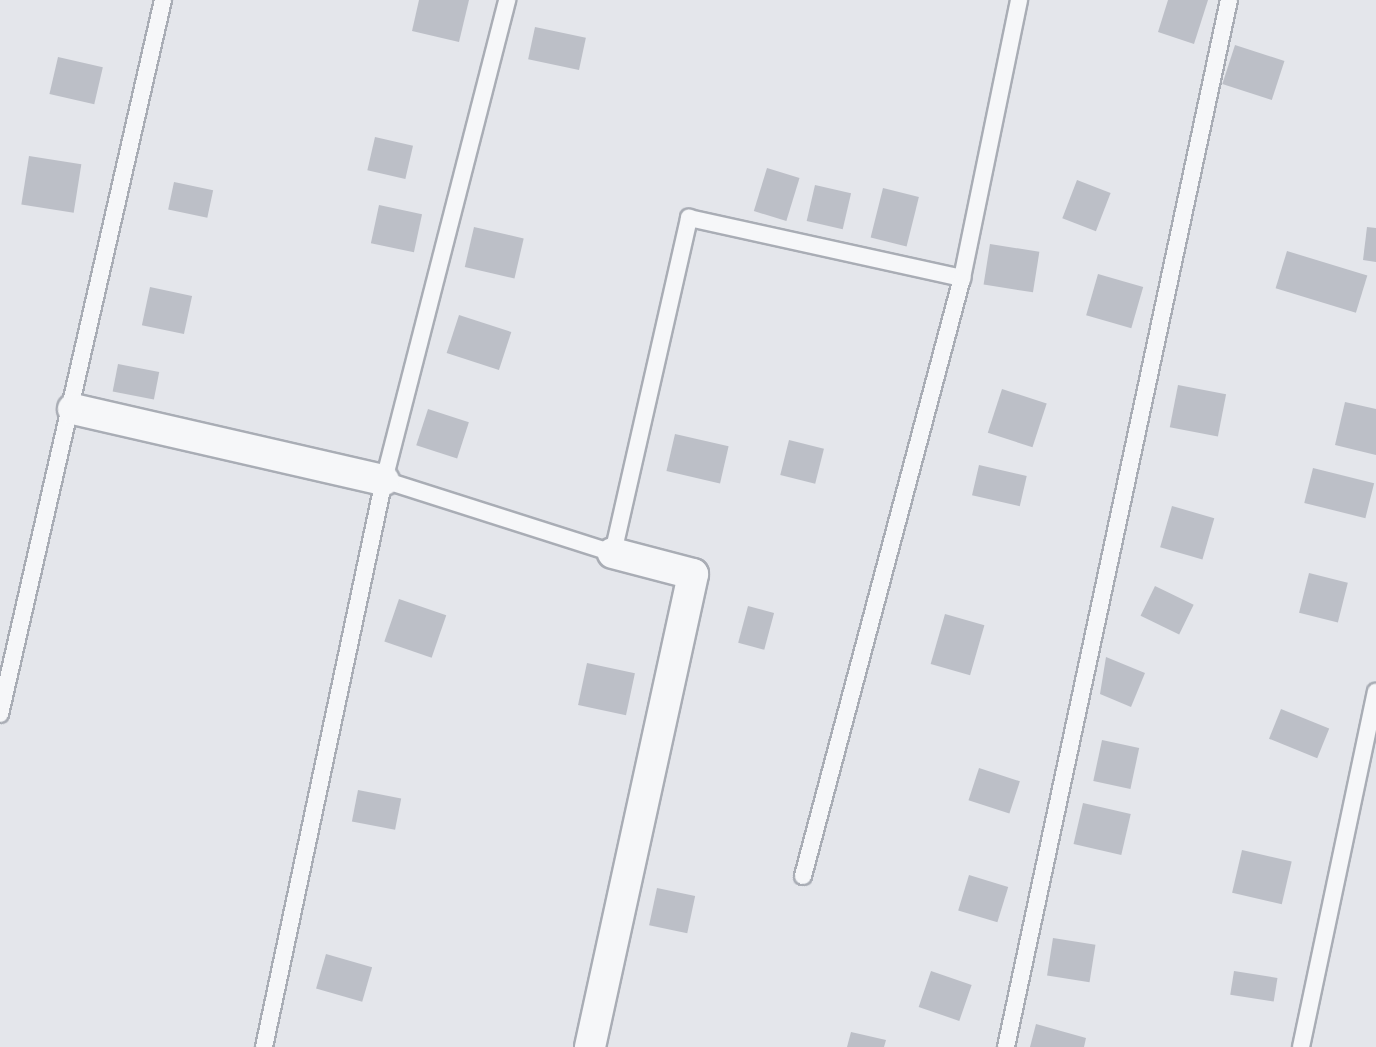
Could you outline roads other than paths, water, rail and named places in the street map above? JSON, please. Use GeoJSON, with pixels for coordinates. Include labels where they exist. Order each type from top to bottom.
{"type":"FeatureCollection","features":[{"type":"Feature","properties":{"kind":"street"},"geometry":{"type":"LineString","coordinates":[[73,409],[384,480]]}},
{"type":"Feature","properties":{"kind":"street"},"geometry":{"type":"LineString","coordinates":[[590,1047],[693,574],[613,553]]}},
{"type":"Feature","properties":{"kind":"lane"},"geometry":{"type":"LineString","coordinates":[[0,714],[73,409],[163,0]]}},
{"type":"Feature","properties":{"kind":"lane"},"geometry":{"type":"LineString","coordinates":[[264,1047],[384,480],[507,0]]}},
{"type":"Feature","properties":{"kind":"lane"},"geometry":{"type":"LineString","coordinates":[[803,876],[962,278],[1019,0]]}},
{"type":"Feature","properties":{"kind":"lane"},"geometry":{"type":"LineString","coordinates":[[1006,1047],[1229,0]]}},
{"type":"Feature","properties":{"kind":"lane"},"geometry":{"type":"LineString","coordinates":[[384,480],[613,553],[689,218],[962,278]]}},
{"type":"Feature","properties":{"kind":"lane"},"geometry":{"type":"LineString","coordinates":[[1301,1047],[1376,692]]}}]}
